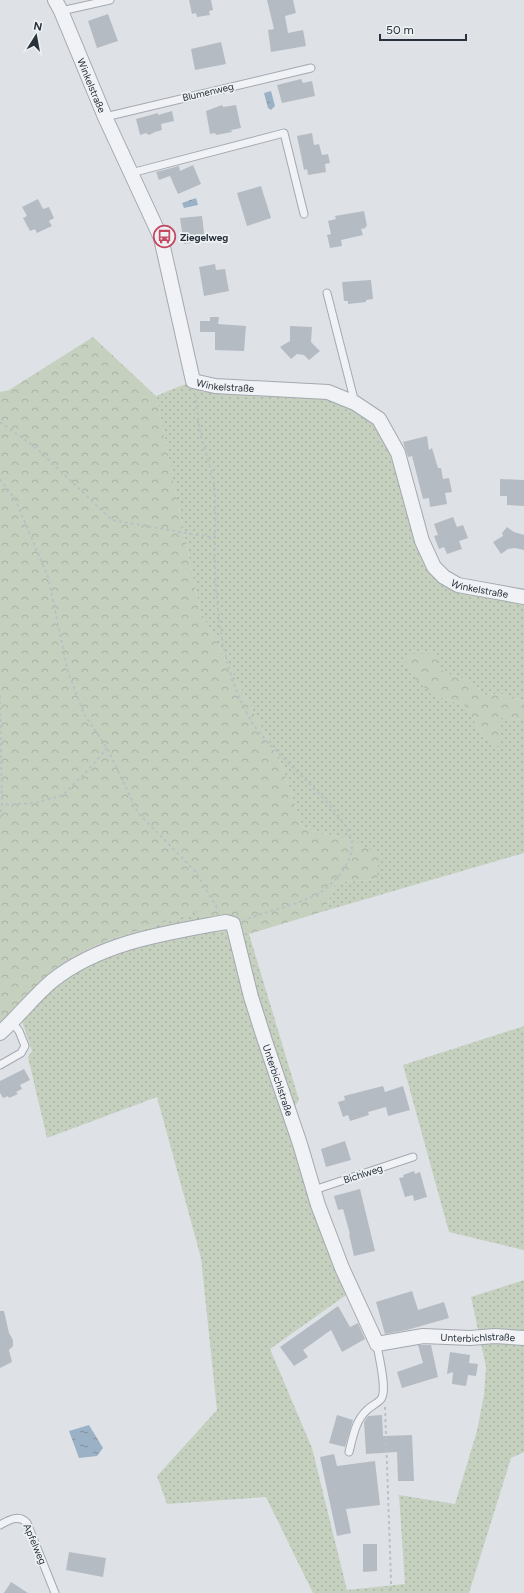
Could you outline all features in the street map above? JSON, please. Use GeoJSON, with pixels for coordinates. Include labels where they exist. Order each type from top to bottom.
{"type":"FeatureCollection","features":[{"type":"Feature","properties":{"kind":"street","name":"Winkelstraße"},"geometry":{"type":"LineString","coordinates":[[58,5],[105,117],[161,238],[193,381],[215,386],[328,392],[356,403],[379,419],[398,453],[422,541],[434,567],[444,577],[458,585],[524,597]]}},
{"type":"Feature","properties":{"kind":"street"},"geometry":{"type":"LineString","coordinates":[[0,1033],[53,980],[81,962],[107,949],[175,931],[229,922]]}},
{"type":"Feature","properties":{"kind":"street","name":"Unterbichlstraße"},"geometry":{"type":"LineString","coordinates":[[229,922],[234,926],[265,1041],[300,1144],[318,1205],[342,1268],[377,1344],[423,1336],[470,1338],[495,1336],[524,1338]]}},
{"type":"Feature","properties":{"kind":"lane"},"geometry":{"type":"LineString","coordinates":[[58,5],[110,0]]}},
{"type":"Feature","properties":{"kind":"lane","name":"Blumenweg"},"geometry":{"type":"LineString","coordinates":[[105,117],[312,68]]}},
{"type":"Feature","properties":{"kind":"lane"},"geometry":{"type":"LineString","coordinates":[[131,173],[284,133],[304,214]]}},
{"type":"Feature","properties":{"kind":"lane"},"geometry":{"type":"LineString","coordinates":[[328,293],[356,403]]}},
{"type":"Feature","properties":{"kind":"lane"},"geometry":{"type":"LineString","coordinates":[[0,1065],[21,1053],[25,1046],[19,1031],[12,1022]]}},
{"type":"Feature","properties":{"kind":"lane","name":"Bichlweg"},"geometry":{"type":"LineString","coordinates":[[314,1190],[413,1157]]}},
{"type":"Feature","properties":{"kind":"lane"},"geometry":{"type":"LineString","coordinates":[[349,1452],[359,1418],[368,1408],[382,1399],[384,1385],[377,1344]]}},
{"type":"Feature","properties":{"kind":"lane","name":"Apfelweg"},"geometry":{"type":"LineString","coordinates":[[0,1525],[17,1518],[21,1518],[27,1523],[55,1593]]}},
{"type":"Feature","properties":{"kind":"path"},"geometry":{"type":"LineString","coordinates":[[0,479],[14,499],[48,578],[68,672],[84,714],[107,748],[138,813],[195,871],[229,922],[290,905],[319,893],[331,883],[345,866],[350,856],[352,844],[349,834],[332,810],[306,781],[265,740],[253,724],[238,696],[222,640],[215,568],[214,484],[201,435],[193,381]]}},
{"type":"Feature","properties":{"kind":"path"},"geometry":{"type":"LineString","coordinates":[[0,422],[34,448],[112,520],[215,538]]}},
{"type":"Feature","properties":{"kind":"path"},"geometry":{"type":"LineString","coordinates":[[0,695],[2,805],[0,818]]}},
{"type":"Feature","properties":{"kind":"path"},"geometry":{"type":"LineString","coordinates":[[2,805],[35,803],[63,795],[107,748]]}},
{"type":"Feature","properties":{"kind":"path"},"geometry":{"type":"LineString","coordinates":[[382,1399],[386,1408],[391,1593]]}},
{"type":"Feature","properties":{"kind":"green space"},"geometry":{"type":"Polygon","coordinates":[[[93,337],[156,396],[200,611],[282,766],[303,828],[355,841],[379,855],[377,879],[335,883],[325,911],[249,934],[195,912],[105,941],[70,958],[0,1025],[0,392],[9,390],[93,337]]]}},
{"type":"Feature","properties":{"kind":"green space"},"geometry":{"type":"Polygon","coordinates":[[[188,383],[203,392],[246,393],[330,399],[352,406],[369,419],[381,432],[393,453],[433,572],[524,604],[524,701],[501,694],[486,695],[468,680],[444,673],[431,694],[466,706],[486,742],[498,717],[524,720],[524,853],[325,911],[335,883],[377,879],[355,841],[303,828],[282,766],[200,611],[156,396],[188,383]]]}},
{"type":"Feature","properties":{"kind":"green space"},"geometry":{"type":"Polygon","coordinates":[[[433,653],[444,673],[468,680],[486,695],[501,694],[524,701],[524,720],[498,717],[501,747],[486,742],[466,706],[431,694],[403,666],[411,654],[433,653]]]}},
{"type":"Feature","properties":{"kind":"green space"},"geometry":{"type":"Polygon","coordinates":[[[195,912],[249,934],[299,1100],[295,1106],[323,1200],[356,1288],[270,1349],[312,1448],[347,1590],[405,1584],[399,1495],[455,1504],[477,1431],[484,1395],[486,1367],[471,1297],[524,1280],[524,1452],[511,1458],[469,1593],[313,1593],[266,1497],[167,1504],[157,1476],[217,1410],[201,1258],[157,1097],[47,1138],[28,1057],[32,1051],[22,1021],[14,1010],[70,958],[105,941],[195,912]]]}},
{"type":"Feature","properties":{"kind":"green space"},"geometry":{"type":"Polygon","coordinates":[[[524,1026],[524,1250],[449,1232],[403,1065],[524,1026]]]}},
{"type":"Feature","properties":{"kind":"water"},"geometry":{"type":"Polygon","coordinates":[[[271,91],[275,106],[271,110],[268,108],[264,93],[271,91]]]}},
{"type":"Feature","properties":{"kind":"water"},"geometry":{"type":"Polygon","coordinates":[[[196,198],[198,205],[184,208],[182,203],[196,198]]]}},
{"type":"Feature","properties":{"kind":"water"},"geometry":{"type":"Polygon","coordinates":[[[89,1425],[103,1448],[97,1456],[79,1458],[69,1431],[89,1425]]]}},
{"type":"Feature","properties":{"kind":"building"},"geometry":{"type":"Polygon","coordinates":[[[189,0],[211,0],[213,10],[209,11],[210,15],[197,17],[196,13],[192,14],[189,0]]]}},
{"type":"Feature","properties":{"kind":"building"},"geometry":{"type":"Polygon","coordinates":[[[267,0],[293,0],[296,13],[285,16],[288,33],[303,30],[306,46],[271,52],[268,30],[274,29],[267,0]]]}},
{"type":"Feature","properties":{"kind":"building"},"geometry":{"type":"Polygon","coordinates":[[[108,14],[118,41],[97,48],[88,21],[108,14]]]}},
{"type":"Feature","properties":{"kind":"building"},"geometry":{"type":"Polygon","coordinates":[[[221,42],[226,64],[195,70],[191,49],[221,42]]]}},
{"type":"Feature","properties":{"kind":"building"},"geometry":{"type":"Polygon","coordinates":[[[301,79],[303,83],[312,81],[315,96],[282,103],[277,85],[301,79]]]}},
{"type":"Feature","properties":{"kind":"building"},"geometry":{"type":"Polygon","coordinates":[[[222,105],[223,107],[236,105],[241,128],[231,130],[232,132],[216,135],[215,133],[210,134],[206,111],[222,105]]]}},
{"type":"Feature","properties":{"kind":"building"},"geometry":{"type":"Polygon","coordinates":[[[172,111],[174,121],[161,124],[162,130],[149,135],[146,133],[140,135],[136,119],[172,111]]]}},
{"type":"Feature","properties":{"kind":"building"},"geometry":{"type":"Polygon","coordinates":[[[312,133],[314,145],[319,144],[322,155],[328,154],[330,163],[325,164],[326,172],[308,175],[307,169],[304,170],[297,136],[312,133]]]}},
{"type":"Feature","properties":{"kind":"building"},"geometry":{"type":"Polygon","coordinates":[[[193,165],[201,184],[178,194],[170,176],[159,180],[156,172],[179,166],[180,171],[193,165]]]}},
{"type":"Feature","properties":{"kind":"building"},"geometry":{"type":"Polygon","coordinates":[[[261,186],[271,218],[247,226],[237,193],[261,186]]]}},
{"type":"Feature","properties":{"kind":"building"},"geometry":{"type":"Polygon","coordinates":[[[38,199],[43,209],[49,207],[54,218],[49,221],[52,226],[37,233],[35,229],[30,231],[23,218],[27,216],[22,207],[38,199]]]}},
{"type":"Feature","properties":{"kind":"building"},"geometry":{"type":"Polygon","coordinates":[[[364,211],[367,226],[365,227],[366,228],[361,229],[363,235],[341,240],[342,246],[330,248],[327,235],[331,234],[328,221],[336,219],[335,216],[364,211]]]}},
{"type":"Feature","properties":{"kind":"building"},"geometry":{"type":"Polygon","coordinates":[[[202,216],[205,241],[184,244],[180,218],[202,216]]]}},
{"type":"Feature","properties":{"kind":"building"},"geometry":{"type":"Polygon","coordinates":[[[215,264],[216,270],[225,269],[229,291],[204,296],[199,267],[215,264]]]}},
{"type":"Feature","properties":{"kind":"building"},"geometry":{"type":"Polygon","coordinates":[[[371,280],[373,299],[366,300],[366,302],[348,304],[348,301],[344,301],[342,282],[371,280]]]}},
{"type":"Feature","properties":{"kind":"building"},"geometry":{"type":"Polygon","coordinates":[[[210,317],[219,317],[218,324],[246,326],[244,351],[215,350],[215,332],[200,332],[200,321],[210,321],[210,317]]]}},
{"type":"Feature","properties":{"kind":"building"},"geometry":{"type":"Polygon","coordinates":[[[290,326],[312,327],[311,342],[320,351],[309,360],[304,355],[297,354],[291,359],[280,347],[290,341],[290,326]]]}},
{"type":"Feature","properties":{"kind":"building"},"geometry":{"type":"Polygon","coordinates":[[[427,436],[429,450],[432,448],[438,468],[441,468],[443,479],[449,478],[452,492],[445,493],[447,504],[430,507],[429,498],[423,499],[412,456],[408,457],[403,442],[427,436]]]}},
{"type":"Feature","properties":{"kind":"building"},"geometry":{"type":"Polygon","coordinates":[[[500,479],[524,480],[524,506],[507,505],[507,496],[500,496],[500,479]]]}},
{"type":"Feature","properties":{"kind":"building"},"geometry":{"type":"Polygon","coordinates":[[[453,517],[457,527],[463,525],[468,538],[459,541],[462,549],[447,554],[444,547],[439,549],[434,536],[438,535],[434,524],[453,517]]]}},
{"type":"Feature","properties":{"kind":"building"},"geometry":{"type":"Polygon","coordinates":[[[507,527],[514,532],[524,535],[524,550],[515,548],[508,549],[501,554],[493,542],[503,536],[502,533],[507,527]]]}},
{"type":"Feature","properties":{"kind":"building"},"geometry":{"type":"Polygon","coordinates":[[[24,1069],[30,1080],[20,1085],[22,1089],[16,1092],[18,1094],[9,1098],[8,1096],[3,1098],[0,1093],[0,1081],[24,1069]]]}},
{"type":"Feature","properties":{"kind":"building"},"geometry":{"type":"Polygon","coordinates":[[[383,1086],[385,1092],[403,1086],[410,1110],[388,1116],[386,1107],[368,1112],[369,1115],[350,1121],[348,1115],[343,1117],[338,1102],[345,1100],[344,1096],[383,1086]]]}},
{"type":"Feature","properties":{"kind":"building"},"geometry":{"type":"Polygon","coordinates":[[[345,1141],[351,1160],[326,1167],[321,1149],[345,1141]]]}},
{"type":"Feature","properties":{"kind":"building"},"geometry":{"type":"Polygon","coordinates":[[[414,1171],[415,1174],[420,1172],[427,1197],[414,1201],[413,1195],[405,1197],[399,1178],[404,1177],[403,1175],[414,1171]]]}},
{"type":"Feature","properties":{"kind":"building"},"geometry":{"type":"Polygon","coordinates":[[[360,1189],[375,1251],[354,1256],[343,1209],[338,1210],[334,1196],[360,1189]]]}},
{"type":"Feature","properties":{"kind":"building"},"geometry":{"type":"Polygon","coordinates":[[[412,1291],[418,1310],[444,1302],[449,1318],[407,1330],[385,1334],[376,1302],[412,1291]]]}},
{"type":"Feature","properties":{"kind":"building"},"geometry":{"type":"Polygon","coordinates":[[[338,1306],[350,1327],[358,1323],[365,1339],[342,1352],[331,1330],[303,1350],[308,1357],[294,1366],[280,1347],[338,1306]]]}},
{"type":"Feature","properties":{"kind":"building"},"geometry":{"type":"Polygon","coordinates":[[[0,1311],[4,1311],[9,1333],[13,1340],[13,1346],[9,1350],[12,1362],[0,1368],[0,1311]]]}},
{"type":"Feature","properties":{"kind":"building"},"geometry":{"type":"Polygon","coordinates":[[[418,1345],[431,1345],[438,1377],[402,1388],[397,1372],[423,1363],[418,1345]]]}},
{"type":"Feature","properties":{"kind":"building"},"geometry":{"type":"Polygon","coordinates":[[[450,1352],[470,1355],[469,1363],[478,1364],[476,1376],[468,1375],[466,1386],[452,1384],[453,1372],[447,1374],[450,1352]]]}},
{"type":"Feature","properties":{"kind":"building"},"geometry":{"type":"Polygon","coordinates":[[[337,1415],[353,1420],[345,1447],[329,1443],[337,1415]]]}},
{"type":"Feature","properties":{"kind":"building"},"geometry":{"type":"Polygon","coordinates":[[[382,1415],[383,1436],[412,1435],[414,1481],[398,1481],[397,1452],[366,1454],[364,1422],[368,1416],[382,1415]]]}},
{"type":"Feature","properties":{"kind":"building"},"geometry":{"type":"Polygon","coordinates":[[[334,1454],[337,1466],[375,1461],[380,1505],[346,1509],[351,1533],[337,1536],[320,1457],[334,1454]]]}},
{"type":"Feature","properties":{"kind":"building"},"geometry":{"type":"Polygon","coordinates":[[[363,1544],[377,1544],[377,1571],[363,1572],[363,1544]]]}},
{"type":"Feature","properties":{"kind":"building"},"geometry":{"type":"Polygon","coordinates":[[[69,1552],[106,1558],[103,1577],[66,1570],[69,1552]]]}},
{"type":"Feature","properties":{"kind":"building"},"geometry":{"type":"Polygon","coordinates":[[[11,1582],[28,1593],[4,1593],[11,1582]]]}},
{"type":"Feature","properties":{"kind":"place","name":"Ziegelweg"},"geometry":{"type":"Point","coordinates":[165,237]}}]}
